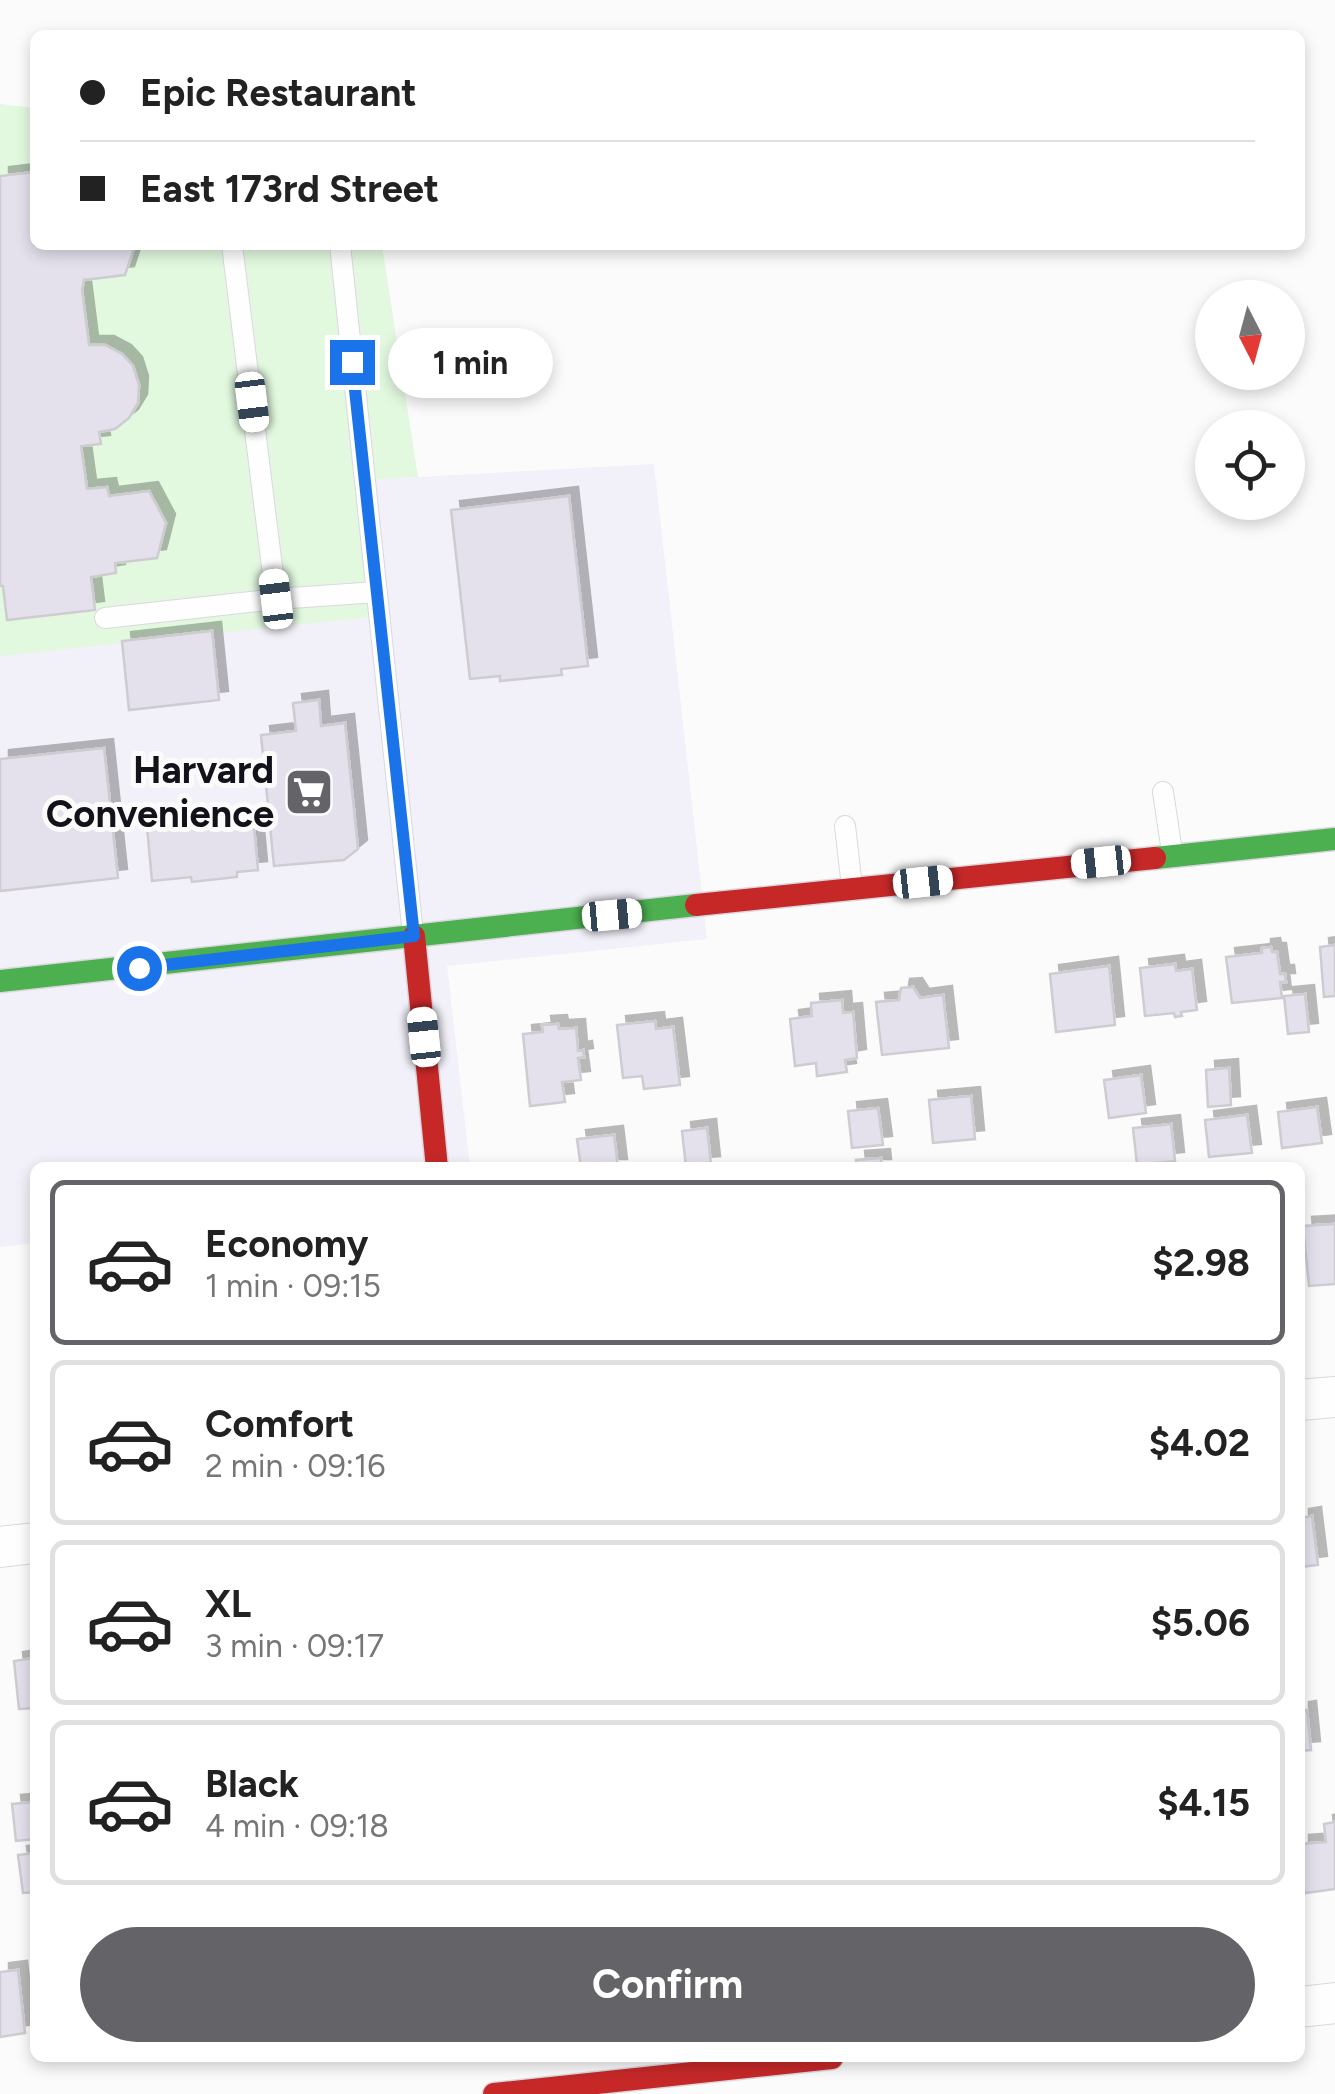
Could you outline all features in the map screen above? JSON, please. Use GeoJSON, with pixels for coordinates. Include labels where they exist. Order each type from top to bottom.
{"type":"FeatureCollection","features":[{"type":"Feature","properties":{"kind":"main road"},"geometry":{"type":"LineString","coordinates":[[0,982],[1335,838]]}},
{"type":"Feature","properties":{"kind":"main road"},"geometry":{"type":"LineString","coordinates":[[414,936],[436,1162]]}},
{"type":"Feature","properties":{"kind":"main road"},"geometry":{"type":"LineString","coordinates":[[494,2094],[537,2080],[778,2062]]}},
{"type":"Feature","properties":{"kind":"street"},"geometry":{"type":"LineString","coordinates":[[1305,1399],[1335,1396]]}},
{"type":"Feature","properties":{"kind":"street"},"geometry":{"type":"LineString","coordinates":[[0,1547],[30,1544]]}},
{"type":"Feature","properties":{"kind":"street"},"geometry":{"type":"LineString","coordinates":[[1305,2006],[1335,2003]]}},
{"type":"Feature","properties":{"kind":"lane"},"geometry":{"type":"LineString","coordinates":[[233,250],[276,599]]}},
{"type":"Feature","properties":{"kind":"lane"},"geometry":{"type":"LineString","coordinates":[[341,250],[414,936]]}},
{"type":"Feature","properties":{"kind":"lane"},"geometry":{"type":"LineString","coordinates":[[105,618],[376,592]]}},
{"type":"Feature","properties":{"kind":"lane"},"geometry":{"type":"LineString","coordinates":[[1163,792],[1172,854]]}},
{"type":"Feature","properties":{"kind":"lane"},"geometry":{"type":"LineString","coordinates":[[845,826],[852,890]]}},
{"type":"Feature","properties":{"kind":"shaded area"},"geometry":{"type":"Polygon","coordinates":[[[654,464],[707,939],[447,966],[469,1162],[30,1162],[30,1244],[0,1247],[0,655],[365,480],[654,464]]]}},
{"type":"Feature","properties":{"kind":"green space"},"geometry":{"type":"Polygon","coordinates":[[[0,104],[30,107],[30,250],[383,250],[418,477],[365,480],[379,616],[0,656],[0,104]]]}},
{"type":"Feature","properties":{"kind":"building"},"geometry":{"type":"Polygon","coordinates":[[[30,173],[30,250],[133,250],[125,275],[84,280],[82,290],[89,345],[105,345],[133,366],[139,385],[138,403],[129,418],[115,429],[99,432],[101,444],[81,446],[87,489],[107,487],[109,496],[149,491],[166,523],[157,558],[115,563],[116,573],[91,577],[95,610],[7,620],[0,586],[0,176],[30,173]]]}},
{"type":"Feature","properties":{"kind":"building"},"geometry":{"type":"Polygon","coordinates":[[[569,496],[588,666],[561,669],[562,675],[500,681],[500,676],[470,679],[451,510],[569,496]]]}},
{"type":"Feature","properties":{"kind":"building"},"geometry":{"type":"Polygon","coordinates":[[[212,631],[219,700],[129,710],[122,641],[212,631]]]}},
{"type":"Feature","properties":{"kind":"building","name":"Harvard Convenience"},"geometry":{"type":"Polygon","coordinates":[[[319,700],[321,726],[345,723],[358,849],[344,860],[274,866],[261,735],[296,731],[293,703],[319,700]]]}},
{"type":"Feature","properties":{"kind":"building"},"geometry":{"type":"Polygon","coordinates":[[[104,748],[118,878],[0,891],[0,759],[104,748]]]}},
{"type":"Feature","properties":{"kind":"building"},"geometry":{"type":"Polygon","coordinates":[[[253,817],[258,870],[237,872],[237,877],[192,882],[191,877],[152,881],[147,827],[253,817]]]}},
{"type":"Feature","properties":{"kind":"building"},"geometry":{"type":"Polygon","coordinates":[[[1335,945],[1335,996],[1324,997],[1320,947],[1335,945]]]}},
{"type":"Feature","properties":{"kind":"building"},"geometry":{"type":"Polygon","coordinates":[[[1271,947],[1272,952],[1277,952],[1280,974],[1285,974],[1286,982],[1280,982],[1282,998],[1232,1003],[1226,957],[1262,953],[1262,948],[1271,947]]]}},
{"type":"Feature","properties":{"kind":"building"},"geometry":{"type":"Polygon","coordinates":[[[1175,964],[1176,971],[1192,969],[1197,1010],[1175,1017],[1174,1013],[1145,1016],[1140,968],[1175,964]]]}},
{"type":"Feature","properties":{"kind":"building"},"geometry":{"type":"Polygon","coordinates":[[[1109,966],[1115,1025],[1056,1032],[1050,974],[1109,966]]]}},
{"type":"Feature","properties":{"kind":"building"},"geometry":{"type":"Polygon","coordinates":[[[913,987],[920,998],[943,995],[949,1048],[882,1055],[876,1002],[899,1000],[901,988],[913,987]]]}},
{"type":"Feature","properties":{"kind":"building"},"geometry":{"type":"Polygon","coordinates":[[[1305,994],[1309,1032],[1288,1034],[1284,996],[1305,994]]]}},
{"type":"Feature","properties":{"kind":"building"},"geometry":{"type":"Polygon","coordinates":[[[842,1000],[843,1013],[853,1012],[857,1058],[845,1060],[847,1072],[817,1076],[816,1063],[795,1066],[790,1019],[812,1016],[811,1003],[842,1000]]]}},
{"type":"Feature","properties":{"kind":"building"},"geometry":{"type":"Polygon","coordinates":[[[655,1021],[656,1029],[673,1027],[680,1085],[644,1089],[642,1076],[623,1078],[617,1025],[655,1021]]]}},
{"type":"Feature","properties":{"kind":"building"},"geometry":{"type":"Polygon","coordinates":[[[558,1024],[559,1029],[576,1028],[578,1051],[583,1050],[584,1057],[578,1058],[581,1080],[562,1082],[565,1102],[530,1106],[523,1034],[543,1032],[542,1025],[558,1024]]]}},
{"type":"Feature","properties":{"kind":"building"},"geometry":{"type":"Polygon","coordinates":[[[1229,1068],[1231,1105],[1208,1107],[1206,1070],[1229,1068]]]}},
{"type":"Feature","properties":{"kind":"building"},"geometry":{"type":"Polygon","coordinates":[[[1141,1075],[1146,1113],[1109,1118],[1104,1080],[1141,1075]]]}},
{"type":"Feature","properties":{"kind":"building"},"geometry":{"type":"Polygon","coordinates":[[[971,1096],[975,1139],[933,1143],[929,1100],[971,1096]]]}},
{"type":"Feature","properties":{"kind":"building"},"geometry":{"type":"Polygon","coordinates":[[[1317,1107],[1322,1143],[1282,1148],[1278,1112],[1317,1107]]]}},
{"type":"Feature","properties":{"kind":"building"},"geometry":{"type":"Polygon","coordinates":[[[878,1108],[883,1145],[852,1148],[848,1111],[878,1108]]]}},
{"type":"Feature","properties":{"kind":"building"},"geometry":{"type":"Polygon","coordinates":[[[1247,1115],[1252,1153],[1209,1157],[1205,1120],[1247,1115]]]}},
{"type":"Feature","properties":{"kind":"building"},"geometry":{"type":"Polygon","coordinates":[[[1171,1124],[1175,1161],[1137,1162],[1133,1128],[1171,1124]]]}},
{"type":"Feature","properties":{"kind":"building"},"geometry":{"type":"Polygon","coordinates":[[[707,1128],[711,1162],[685,1162],[682,1131],[707,1128]]]}},
{"type":"Feature","properties":{"kind":"building"},"geometry":{"type":"Polygon","coordinates":[[[614,1135],[617,1162],[580,1162],[577,1139],[614,1135]]]}},
{"type":"Feature","properties":{"kind":"building"},"geometry":{"type":"Polygon","coordinates":[[[881,1158],[881,1162],[856,1162],[881,1158]]]}},
{"type":"Feature","properties":{"kind":"building"},"geometry":{"type":"Polygon","coordinates":[[[1335,1224],[1335,1284],[1309,1286],[1305,1226],[1335,1224]]]}},
{"type":"Feature","properties":{"kind":"building"},"geometry":{"type":"Polygon","coordinates":[[[1312,1516],[1318,1565],[1305,1566],[1305,1517],[1312,1516]]]}},
{"type":"Feature","properties":{"kind":"building"},"geometry":{"type":"Polygon","coordinates":[[[30,1659],[30,1708],[19,1709],[14,1661],[30,1659]]]}},
{"type":"Feature","properties":{"kind":"building"},"geometry":{"type":"Polygon","coordinates":[[[1305,1710],[1311,1750],[1305,1751],[1305,1710]]]}},
{"type":"Feature","properties":{"kind":"building"},"geometry":{"type":"Polygon","coordinates":[[[30,1802],[30,1840],[16,1841],[12,1804],[30,1802]]]}},
{"type":"Feature","properties":{"kind":"building"},"geometry":{"type":"Polygon","coordinates":[[[1335,1822],[1335,1889],[1305,1893],[1305,1844],[1326,1842],[1324,1824],[1335,1822]]]}},
{"type":"Feature","properties":{"kind":"building"},"geometry":{"type":"Polygon","coordinates":[[[30,1854],[30,1892],[23,1893],[18,1855],[30,1854]]]}},
{"type":"Feature","properties":{"kind":"building"},"geometry":{"type":"Polygon","coordinates":[[[18,1970],[25,2033],[0,2037],[0,1972],[18,1970]]]}},
{"type":"Feature","properties":{"kind":"traffic: fast"},"geometry":{"type":"LineString","coordinates":[[1155,858],[1335,839]]}},
{"type":"Feature","properties":{"kind":"traffic: fast"},"geometry":{"type":"LineString","coordinates":[[0,981],[696,905]]}},
{"type":"Feature","properties":{"kind":"traffic: jam"},"geometry":{"type":"LineString","coordinates":[[696,905],[1155,858]]}},
{"type":"Feature","properties":{"kind":"traffic: jam"},"geometry":{"type":"LineString","coordinates":[[414,936],[436,1162]]}},
{"type":"Feature","properties":{"kind":"traffic: jam"},"geometry":{"type":"LineString","coordinates":[[494,2094],[794,2062]]}},
{"type":"Feature","properties":{"kind":"place","name":"Harvard Convenience"},"geometry":{"type":"Point","coordinates":[309,792]}},
{"type":"Feature","properties":{"kind":"route"},"geometry":{"type":"LineString","coordinates":[[139,968],[414,936],[352,362]]}}]}
